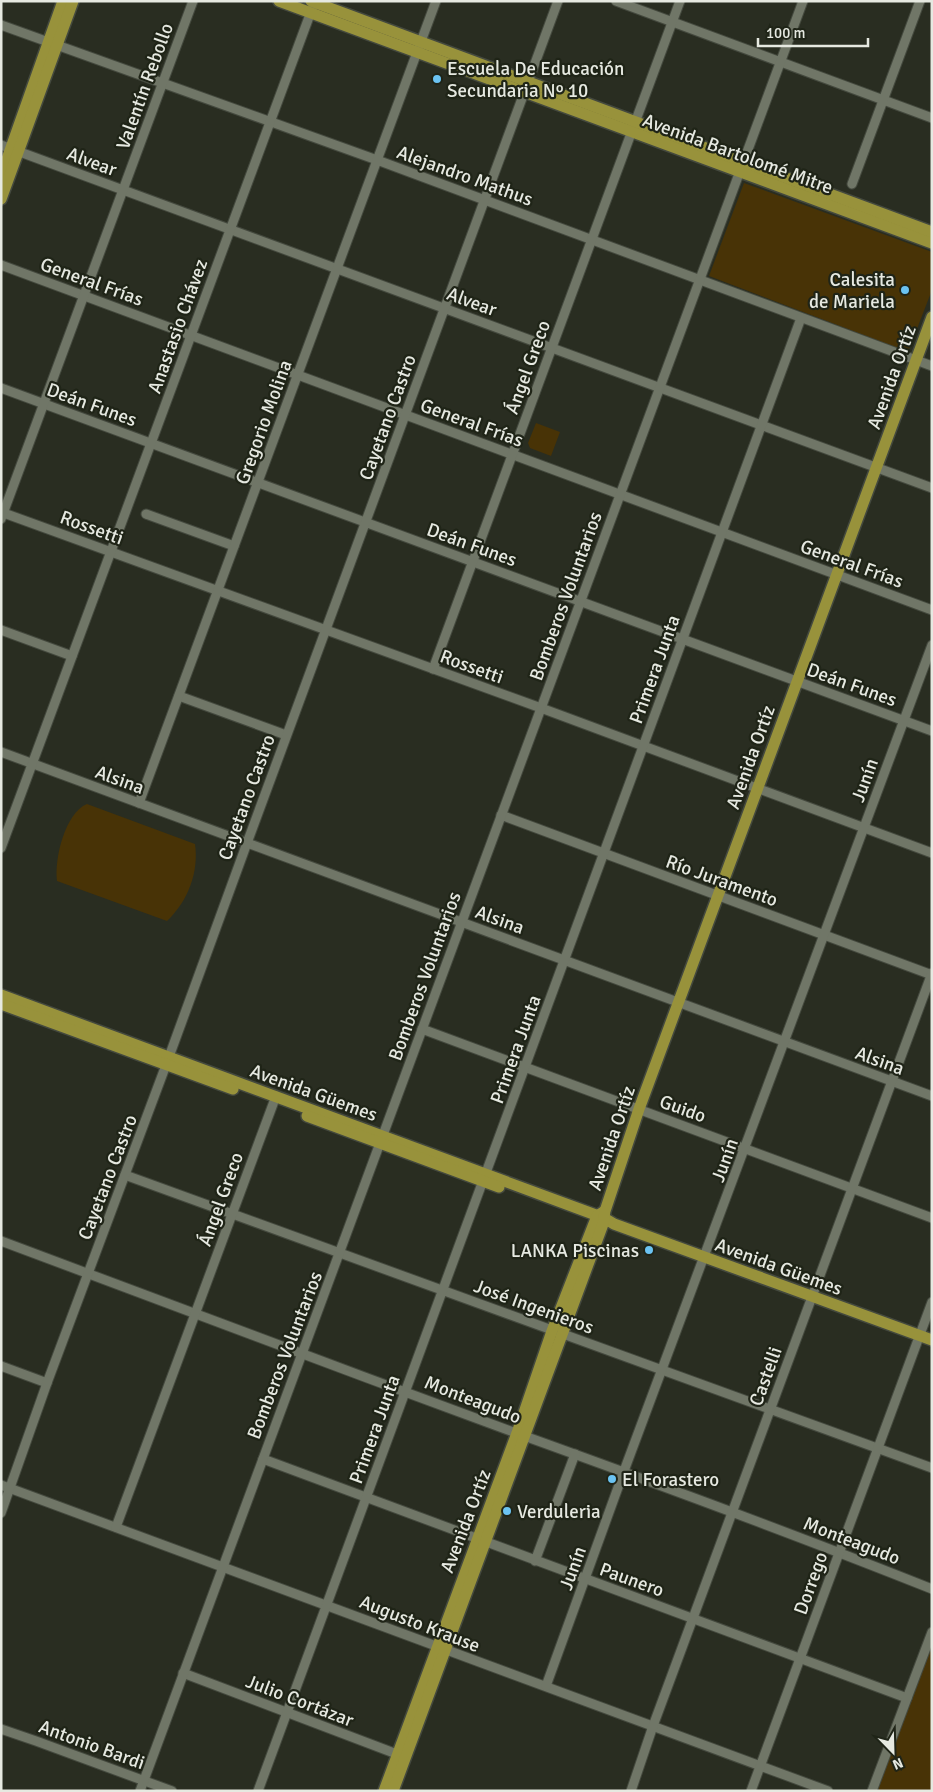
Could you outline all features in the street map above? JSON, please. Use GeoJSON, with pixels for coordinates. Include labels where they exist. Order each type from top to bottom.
{"type":"FeatureCollection","features":[{"type":"Feature","properties":{"kind":"main road"},"geometry":{"type":"LineString","coordinates":[[53,43],[63,1]]}},
{"type":"Feature","properties":{"kind":"main road"},"geometry":{"type":"LineString","coordinates":[[1,176],[53,43],[73,1]]}},
{"type":"Feature","properties":{"kind":"main road","name":"Avenida Bartolomé Mitre"},"geometry":{"type":"LineString","coordinates":[[278,1],[312,4],[419,47],[741,167],[932,243]]}},
{"type":"Feature","properties":{"kind":"main road"},"geometry":{"type":"LineString","coordinates":[[1,199],[11,148]]}},
{"type":"Feature","properties":{"kind":"main road","name":"Avenida Bartolomé Mitre"},"geometry":{"type":"LineString","coordinates":[[741,167],[932,232]]}},
{"type":"Feature","properties":{"kind":"main road","name":"Avenida Ortíz"},"geometry":{"type":"LineString","coordinates":[[384,1791],[401,1756],[557,1332],[603,1219],[639,1109],[932,317]]}},
{"type":"Feature","properties":{"kind":"main road","name":"Avenida Güemes"},"geometry":{"type":"LineString","coordinates":[[1,995],[167,1061]]}},
{"type":"Feature","properties":{"kind":"main road","name":"Avenida Güemes"},"geometry":{"type":"LineString","coordinates":[[1,1004],[167,1061],[932,1340]]}},
{"type":"Feature","properties":{"kind":"main road","name":"Avenida Ortíz"},"geometry":{"type":"LineString","coordinates":[[393,1791],[401,1756]]}},
{"type":"Feature","properties":{"kind":"street","name":"Valentín Rebollo"},"geometry":{"type":"LineString","coordinates":[[2,514],[192,1]]}},
{"type":"Feature","properties":{"kind":"street","name":"Gregorio Molina"},"geometry":{"type":"LineString","coordinates":[[139,803],[436,1]]}},
{"type":"Feature","properties":{"kind":"street","name":"Cayetano Castro"},"geometry":{"type":"LineString","coordinates":[[1,1513],[6,1487],[125,1175],[558,1]]}},
{"type":"Feature","properties":{"kind":"street"},"geometry":{"type":"LineString","coordinates":[[616,1],[932,118]]}},
{"type":"Feature","properties":{"kind":"street","name":"Ángel Greco"},"geometry":{"type":"LineString","coordinates":[[433,669],[680,1]]}},
{"type":"Feature","properties":{"kind":"street","name":"Bomberos Voluntarios"},"geometry":{"type":"LineString","coordinates":[[140,1791],[803,1]]}},
{"type":"Feature","properties":{"kind":"street"},"geometry":{"type":"LineString","coordinates":[[852,184],[920,1]]}},
{"type":"Feature","properties":{"kind":"street","name":"Anastasio Chávez"},"geometry":{"type":"LineString","coordinates":[[1,848],[312,4]]}},
{"type":"Feature","properties":{"kind":"street","name":"Alejandro Mathus"},"geometry":{"type":"LineString","coordinates":[[1,25],[377,160],[932,366]]}},
{"type":"Feature","properties":{"kind":"street","name":"Alvear"},"geometry":{"type":"LineString","coordinates":[[11,148],[932,488]]}},
{"type":"Feature","properties":{"kind":"street","name":"General Frías"},"geometry":{"type":"LineString","coordinates":[[1,265],[932,610]]}},
{"type":"Feature","properties":{"kind":"street","name":"Primera Junta"},"geometry":{"type":"LineString","coordinates":[[258,1791],[801,318]]}},
{"type":"Feature","properties":{"kind":"street","name":"Deán Funes"},"geometry":{"type":"LineString","coordinates":[[1,388],[932,731]]}},
{"type":"Feature","properties":{"kind":"street","name":"Rossetti"},"geometry":{"type":"LineString","coordinates":[[2,514],[218,590],[932,853]]}},
{"type":"Feature","properties":{"kind":"street"},"geometry":{"type":"LineString","coordinates":[[146,514],[234,546]]}},
{"type":"Feature","properties":{"kind":"street"},"geometry":{"type":"LineString","coordinates":[[1,630],[72,656]]}},
{"type":"Feature","properties":{"kind":"street","name":"Junín"},"geometry":{"type":"LineString","coordinates":[[546,1686],[624,1471],[932,645]]}},
{"type":"Feature","properties":{"kind":"street"},"geometry":{"type":"LineString","coordinates":[[179,696],[286,735]]}},
{"type":"Feature","properties":{"kind":"street","name":"Alsina"},"geometry":{"type":"LineString","coordinates":[[1,752],[932,1096]]}},
{"type":"Feature","properties":{"kind":"street","name":"Río Juramento"},"geometry":{"type":"LineString","coordinates":[[501,815],[932,974]]}},
{"type":"Feature","properties":{"kind":"street","name":"Castelli"},"geometry":{"type":"LineString","coordinates":[[631,1791],[653,1726],[932,974]]}},
{"type":"Feature","properties":{"kind":"street","name":"Guido"},"geometry":{"type":"LineString","coordinates":[[422,1029],[932,1218]]}},
{"type":"Feature","properties":{"kind":"street","name":"Ángel Greco"},"geometry":{"type":"LineString","coordinates":[[116,1527],[274,1100]]}},
{"type":"Feature","properties":{"kind":"street","name":"José Ingenieros"},"geometry":{"type":"LineString","coordinates":[[125,1175],[932,1468]]}},
{"type":"Feature","properties":{"kind":"street","name":"Monteagudo"},"geometry":{"type":"LineString","coordinates":[[1,1241],[624,1471],[932,1589]]}},
{"type":"Feature","properties":{"kind":"street","name":"Dorrego"},"geometry":{"type":"LineString","coordinates":[[751,1791],[932,1302]]}},
{"type":"Feature","properties":{"kind":"street"},"geometry":{"type":"LineString","coordinates":[[1,1366],[47,1383]]}},
{"type":"Feature","properties":{"kind":"street"},"geometry":{"type":"LineString","coordinates":[[535,1560],[575,1454]]}},
{"type":"Feature","properties":{"kind":"street","name":"Paunero"},"geometry":{"type":"LineString","coordinates":[[262,1460],[907,1698]]}},
{"type":"Feature","properties":{"kind":"street","name":"Augusto Krause"},"geometry":{"type":"LineString","coordinates":[[6,1487],[828,1791]]}},
{"type":"Feature","properties":{"kind":"street"},"geometry":{"type":"LineString","coordinates":[[872,1791],[932,1632]]}},
{"type":"Feature","properties":{"kind":"street","name":"Julio Cortázar"},"geometry":{"type":"LineString","coordinates":[[184,1673],[401,1756]]}},
{"type":"Feature","properties":{"kind":"street","name":"Antonio Bardi"},"geometry":{"type":"LineString","coordinates":[[1,1729],[172,1791]]}},
{"type":"Feature","properties":{"kind":"shaded area"},"geometry":{"type":"Polygon","coordinates":[[[744,183],[932,252],[932,290],[908,352],[709,276],[744,183]]]}},
{"type":"Feature","properties":{"kind":"shaded area"},"geometry":{"type":"Polygon","coordinates":[[[536,423],[560,432],[551,456],[530,448],[528,443],[536,423]]]}},
{"type":"Feature","properties":{"kind":"shaded area"},"geometry":{"type":"Polygon","coordinates":[[[87,804],[195,844],[195,865],[190,886],[181,904],[167,921],[57,881],[59,849],[67,827],[79,809],[87,804]]]}},
{"type":"Feature","properties":{"kind":"shaded area"},"geometry":{"type":"Polygon","coordinates":[[[932,1643],[932,1791],[875,1791],[932,1643]]]}},
{"type":"Feature","properties":{"kind":"place","name":"Escuela De Educación Secundaria Nº 10"},"geometry":{"type":"Point","coordinates":[437,79]}},
{"type":"Feature","properties":{"kind":"place","name":"Calesita de Mariela"},"geometry":{"type":"Point","coordinates":[905,290]}},
{"type":"Feature","properties":{"kind":"place","name":"LANKA Piscinas"},"geometry":{"type":"Point","coordinates":[649,1250]}},
{"type":"Feature","properties":{"kind":"place","name":"El Forastero"},"geometry":{"type":"Point","coordinates":[612,1479]}},
{"type":"Feature","properties":{"kind":"place","name":"Verduleria"},"geometry":{"type":"Point","coordinates":[507,1511]}}]}
